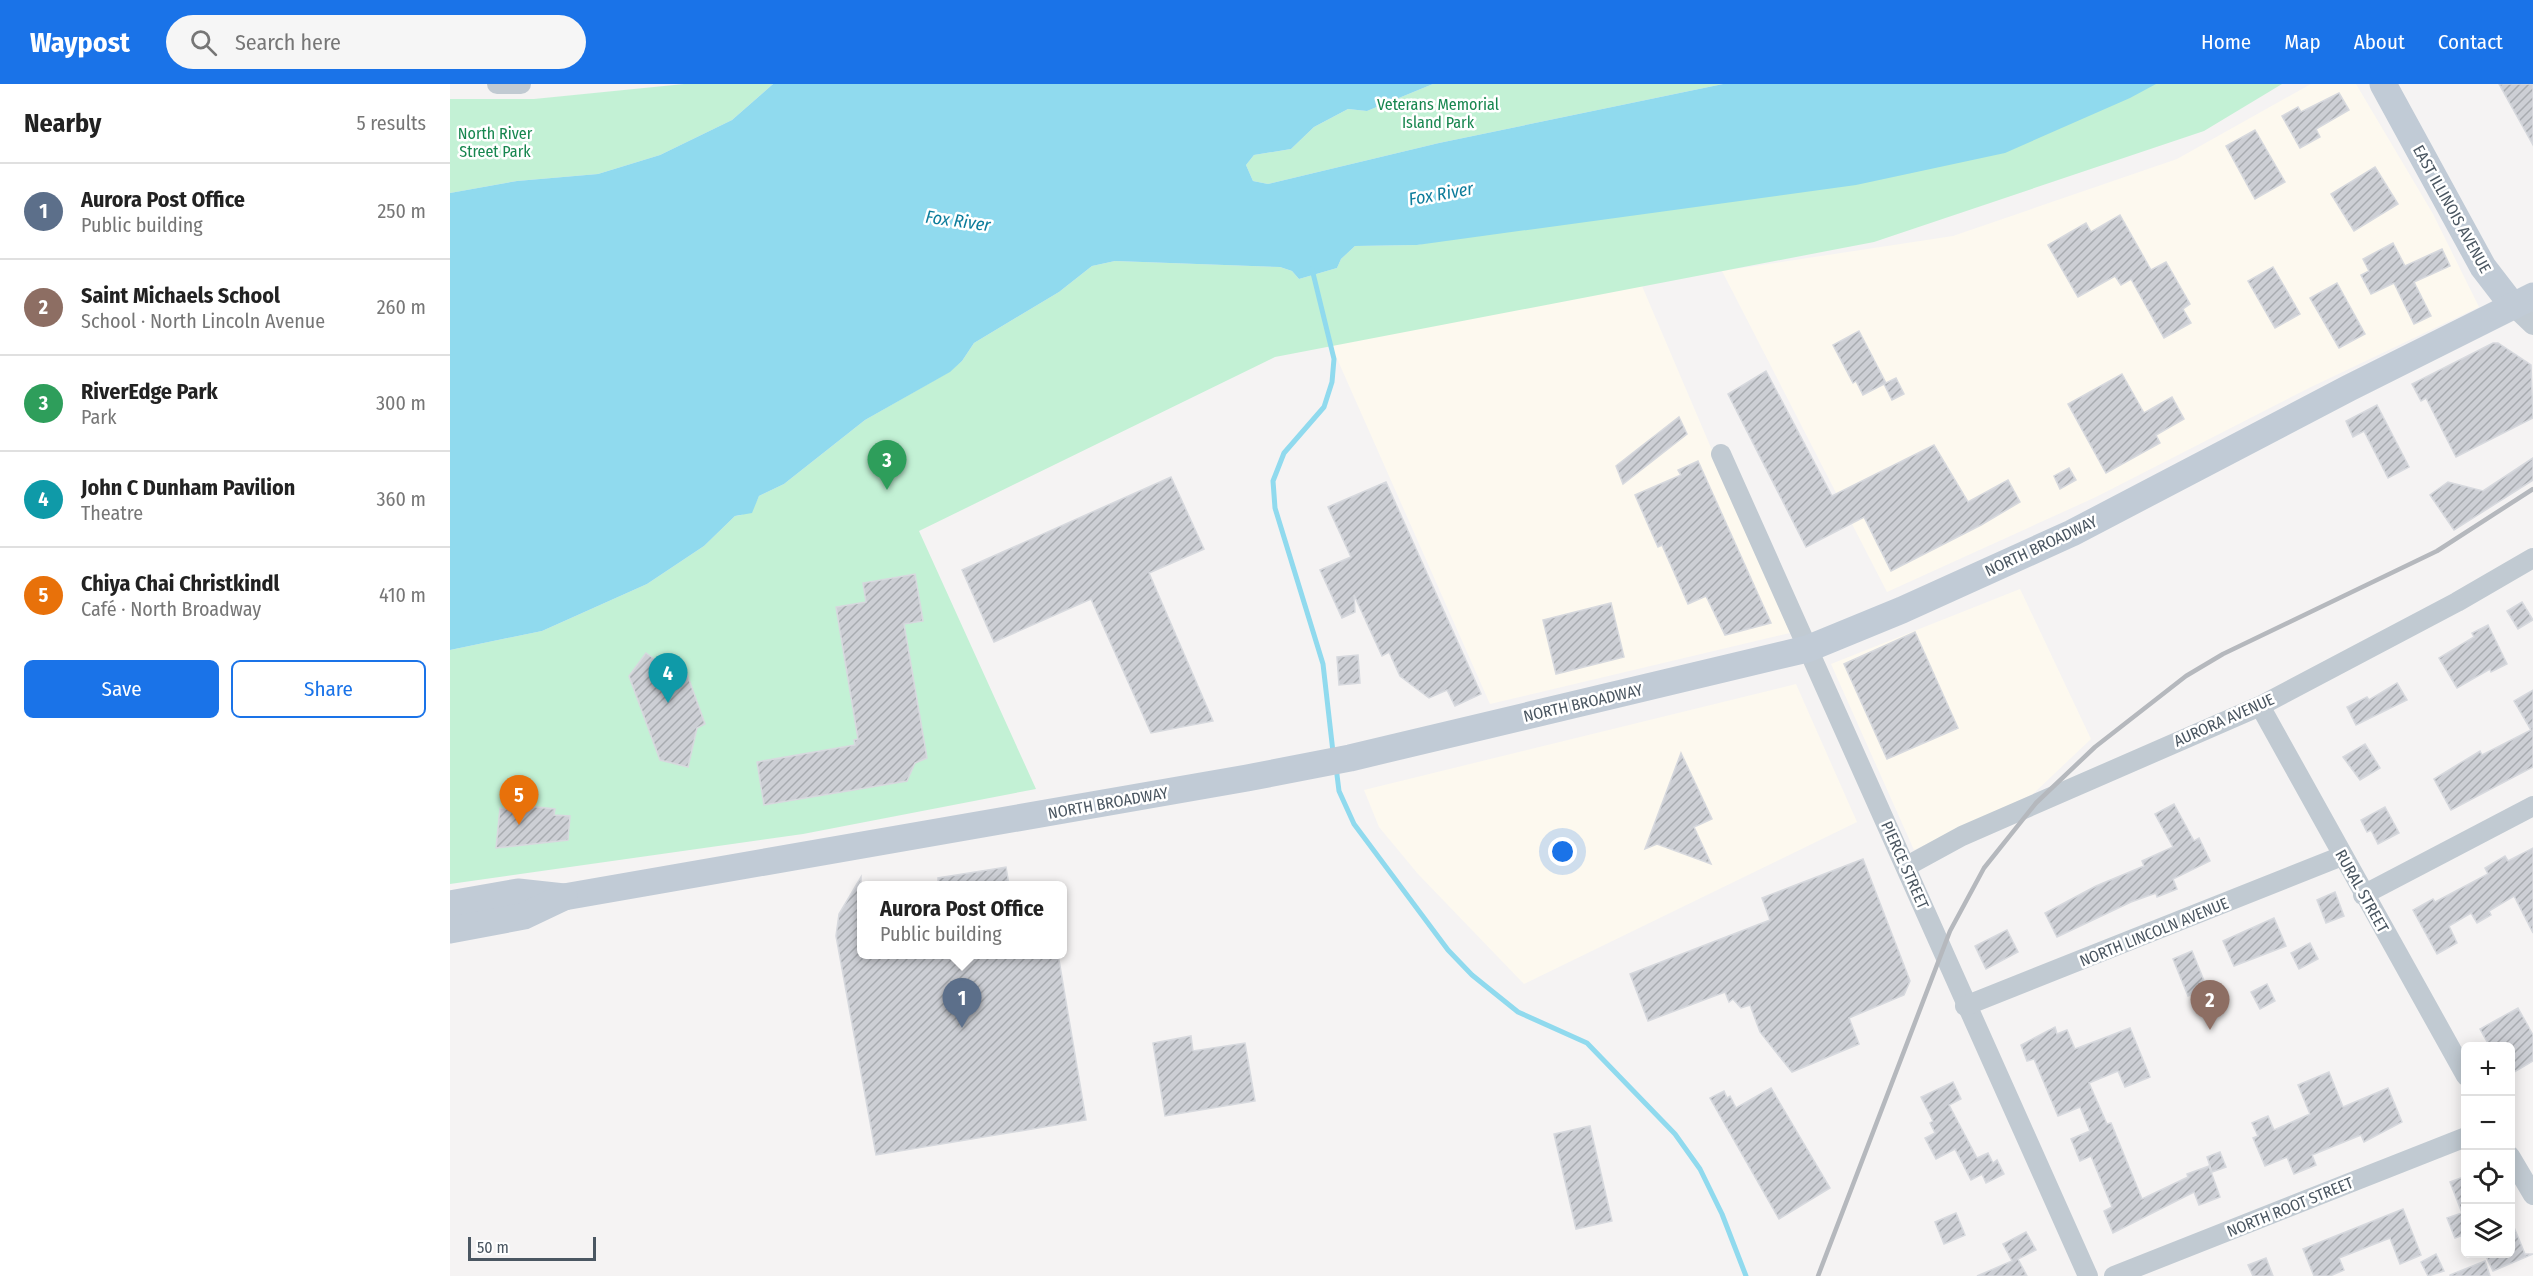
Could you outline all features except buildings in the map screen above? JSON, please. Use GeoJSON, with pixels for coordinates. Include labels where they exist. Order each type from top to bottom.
{"type":"FeatureCollection","features":[{"type":"Feature","properties":{"kind":"main road","name":"EAST ILLINOIS AVENUE"},"geometry":{"type":"LineString","coordinates":[[2383,84],[2483,267],[2523,301]]}},
{"type":"Feature","properties":{"kind":"main road","name":"NORTH BROADWAY"},"geometry":{"type":"LineString","coordinates":[[450,930],[524,916],[564,897],[1070,811],[1350,758],[1808,649],[1902,610],[2072,533],[2523,301]]}},
{"type":"Feature","properties":{"kind":"main road","name":"NORTH BROADWAY"},"geometry":{"type":"LineString","coordinates":[[450,904],[518,892],[564,897]]}},
{"type":"Feature","properties":{"kind":"street"},"geometry":{"type":"LineString","coordinates":[[496,84],[521,84]]}},
{"type":"Feature","properties":{"kind":"street","name":"EAST ILLINOIS AVENUE"},"geometry":{"type":"LineString","coordinates":[[2523,301],[2533,325]]}},
{"type":"Feature","properties":{"kind":"street","name":"PIERCE STREET"},"geometry":{"type":"LineString","coordinates":[[1721,454],[1906,866],[1965,1006],[2088,1276]]}},
{"type":"Feature","properties":{"kind":"street","name":"AURORA AVENUE"},"geometry":{"type":"LineString","coordinates":[[1906,866],[1962,836],[2260,706],[2457,602],[2533,558]]}},
{"type":"Feature","properties":{"kind":"street","name":"RURAL STREET"},"geometry":{"type":"LineString","coordinates":[[2260,706],[2363,895],[2461,1067]]}},
{"type":"Feature","properties":{"kind":"street"},"geometry":{"type":"LineString","coordinates":[[2363,895],[2533,806]]}},
{"type":"Feature","properties":{"kind":"street","name":"NORTH LINCOLN AVENUE"},"geometry":{"type":"LineString","coordinates":[[1965,1006],[2342,856]]}},
{"type":"Feature","properties":{"kind":"street","name":"NORTH ROOT STREET"},"geometry":{"type":"LineString","coordinates":[[2114,1276],[2461,1139]]}},
{"type":"Feature","properties":{"kind":"street"},"geometry":{"type":"LineString","coordinates":[[2515,1163],[2533,1195]]}},
{"type":"Feature","properties":{"kind":"shaded area"},"geometry":{"type":"Polygon","coordinates":[[[2311,84],[2356,84],[2433,214],[2479,307],[2309,388],[2096,497],[1887,592],[1722,271],[1953,236],[2177,159],[2311,84]]]}},
{"type":"Feature","properties":{"kind":"shaded area"},"geometry":{"type":"Polygon","coordinates":[[[1642,286],[1790,633],[1490,704],[1331,345],[1642,286]]]}},
{"type":"Feature","properties":{"kind":"shaded area"},"geometry":{"type":"Polygon","coordinates":[[[2020,589],[2091,739],[2033,794],[1914,850],[1831,664],[2020,589]]]}},
{"type":"Feature","properties":{"kind":"shaded area"},"geometry":{"type":"Polygon","coordinates":[[[1796,684],[1857,822],[1524,984],[1418,874],[1379,827],[1364,790],[1796,684]]]}},
{"type":"Feature","properties":{"kind":"green space","name":"North River Street Park"},"geometry":{"type":"Polygon","coordinates":[[[684,84],[773,84],[732,120],[660,155],[598,174],[517,181],[450,193],[450,99],[534,99],[684,84]]]}},
{"type":"Feature","properties":{"kind":"green space","name":"Veterans Memorial Island Park"},"geometry":{"type":"Polygon","coordinates":[[[1433,84],[1723,84],[1439,143],[1268,184],[1253,181],[1246,165],[1254,155],[1291,149],[1314,127],[1348,109],[1367,111],[1433,84]]]}},
{"type":"Feature","properties":{"kind":"green space"},"geometry":{"type":"Polygon","coordinates":[[[2139,84],[2282,84],[2204,131],[1874,242],[1275,357],[919,531],[1036,789],[803,834],[450,884],[450,650],[542,631],[647,584],[704,546],[735,516],[750,510],[759,496],[784,484],[865,420],[949,372],[962,361],[974,343],[1059,292],[1092,266],[1115,261],[1280,267],[1292,271],[1299,279],[1337,268],[1341,259],[1355,246],[1417,245],[2139,84]]]}},
{"type":"Feature","properties":{"kind":"water","name":"Fox River"},"geometry":{"type":"Polygon","coordinates":[[[773,84],[1433,84],[1367,111],[1348,109],[1314,127],[1291,149],[1254,155],[1246,165],[1253,181],[1268,184],[1439,143],[1723,84],[2156,84],[2130,98],[2005,153],[1856,185],[1417,245],[1355,246],[1341,259],[1337,268],[1299,279],[1292,271],[1280,267],[1115,261],[1092,266],[1059,292],[974,343],[962,361],[950,372],[865,420],[784,484],[759,496],[752,513],[735,516],[704,546],[647,584],[542,631],[450,650],[450,193],[517,181],[598,174],[660,155],[732,120],[773,84]]]}},
{"type":"Feature","properties":{"kind":"waterway"},"geometry":{"type":"LineString","coordinates":[[1312,269],[1334,359],[1332,382],[1324,407],[1284,453],[1273,481],[1275,508],[1323,664],[1333,752]]}},
{"type":"Feature","properties":{"kind":"waterway"},"geometry":{"type":"LineString","coordinates":[[1336,767],[1339,791],[1354,824],[1448,950],[1472,975],[1518,1012],[1587,1043],[1675,1134],[1700,1169],[1722,1214],[1746,1276]]}},
{"type":"Feature","properties":{"kind":"railway"},"geometry":{"type":"LineString","coordinates":[[1818,1276],[1950,931],[1984,868],[2036,803],[2095,747],[2186,676],[2223,654],[2437,551],[2533,489]]}},
{"type":"Feature","properties":{"kind":"place","name":"RiverEdge Park"},"geometry":{"type":"Point","coordinates":[887,490]}},
{"type":"Feature","properties":{"kind":"place","name":"John C Dunham Pavilion"},"geometry":{"type":"Point","coordinates":[668,703]}},
{"type":"Feature","properties":{"kind":"place","name":"Chiya Chai Christkindl"},"geometry":{"type":"Point","coordinates":[519,825]}},
{"type":"Feature","properties":{"kind":"place","name":"Aurora Post Office"},"geometry":{"type":"Point","coordinates":[962,1028]}},
{"type":"Feature","properties":{"kind":"place","name":"Saint Michaels School"},"geometry":{"type":"Point","coordinates":[2210,1030]}}]}
